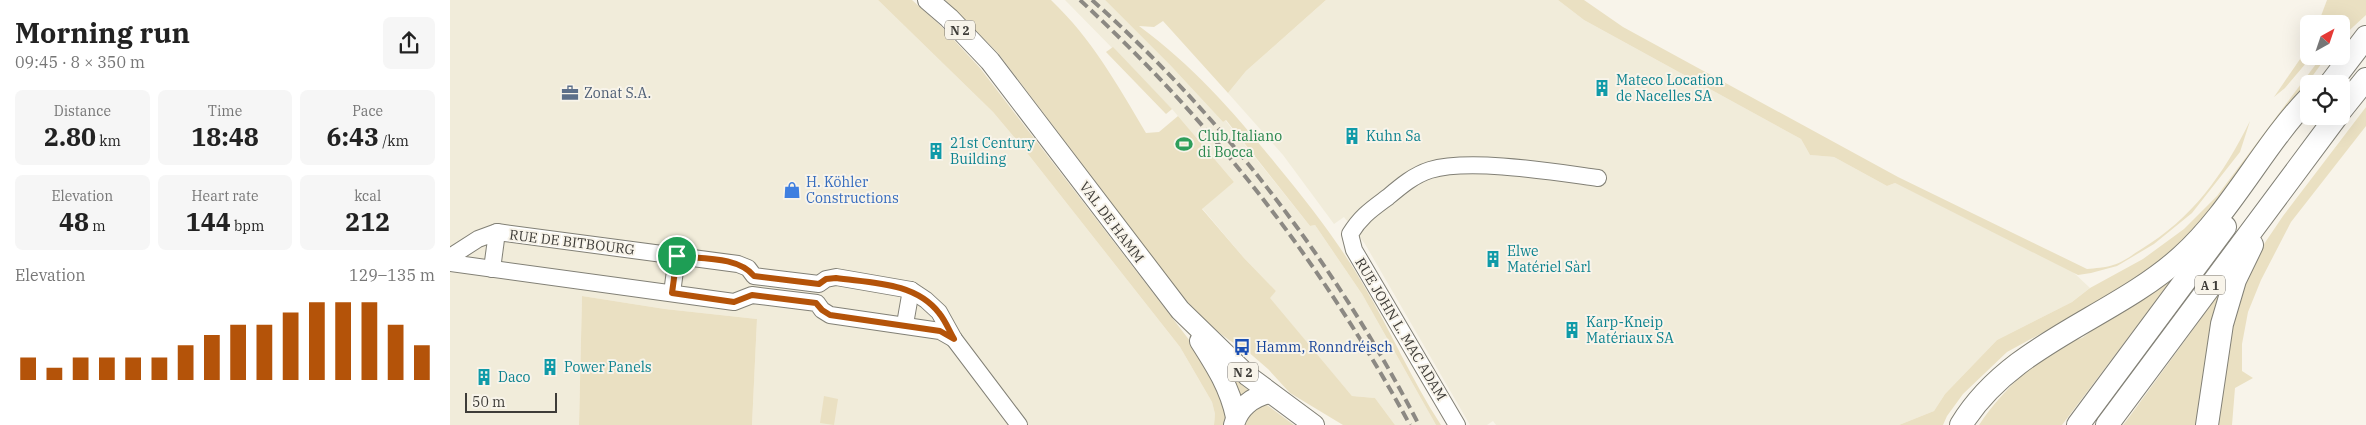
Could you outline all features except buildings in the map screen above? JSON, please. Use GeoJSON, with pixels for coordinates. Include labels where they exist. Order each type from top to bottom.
{"type":"FeatureCollection","features":[{"type":"Feature","properties":{"kind":"highway"},"geometry":{"type":"LineString","coordinates":[[2331,75],[2363,41]]}},
{"type":"Feature","properties":{"kind":"highway"},"geometry":{"type":"LineString","coordinates":[[2337,75],[2363,41]]}},
{"type":"Feature","properties":{"kind":"highway"},"geometry":{"type":"LineString","coordinates":[[2350,99],[2366,79]]}},
{"type":"Feature","properties":{"kind":"highway"},"geometry":{"type":"LineString","coordinates":[[1960,425],[1984,393],[2017,364],[2037,350],[2138,290],[2182,256],[2229,203],[2300,107]]}},
{"type":"Feature","properties":{"kind":"highway","name":"A 1"},"geometry":{"type":"LineString","coordinates":[[2078,425],[2300,123]]}},
{"type":"Feature","properties":{"kind":"highway","name":"A 1"},"geometry":{"type":"LineString","coordinates":[[2107,425],[2330,125]]}},
{"type":"Feature","properties":{"kind":"highway","name":"A 1"},"geometry":{"type":"LineString","coordinates":[[2207,425],[2222,324],[2235,280],[2252,246],[2313,146]]}},
{"type":"Feature","properties":{"kind":"main road","name":"VAL DE HAMM"},"geometry":{"type":"LineString","coordinates":[[928,0],[949,18],[990,61],[1180,310],[1238,367],[1269,393],[1314,425]]}},
{"type":"Feature","properties":{"kind":"main road"},"geometry":{"type":"LineString","coordinates":[[1180,310],[1222,377],[1232,398],[1235,421]]}},
{"type":"Feature","properties":{"kind":"main road"},"geometry":{"type":"LineString","coordinates":[[1235,421],[1255,396],[1269,393]]}},
{"type":"Feature","properties":{"kind":"street","name":"RUE JOHN L. MAC ADAM"},"geometry":{"type":"LineString","coordinates":[[1457,425],[1354,250],[1350,234],[1360,218],[1410,179],[1428,171],[1447,166],[1496,167],[1598,178]]}},
{"type":"Feature","properties":{"kind":"street","name":"RUE DE BITBOURG"},"geometry":{"type":"LineString","coordinates":[[492,269],[497,232]]}},
{"type":"Feature","properties":{"kind":"street","name":"RUE DE BITBOURG"},"geometry":{"type":"LineString","coordinates":[[450,257],[478,239],[497,232],[738,264],[748,268],[754,276],[819,284],[826,279],[836,278],[910,290],[926,300],[938,312],[954,339],[1019,425]]}},
{"type":"Feature","properties":{"kind":"street"},"geometry":{"type":"LineString","coordinates":[[672,293],[677,256]]}},
{"type":"Feature","properties":{"kind":"street","name":"RUE DE BITBOURG"},"geometry":{"type":"LineString","coordinates":[[450,263],[734,302],[752,295],[816,303],[830,315],[905,324],[940,331],[954,339]]}},
{"type":"Feature","properties":{"kind":"street"},"geometry":{"type":"LineString","coordinates":[[752,295],[754,276]]}},
{"type":"Feature","properties":{"kind":"street"},"geometry":{"type":"LineString","coordinates":[[784,299],[786,280]]}},
{"type":"Feature","properties":{"kind":"street"},"geometry":{"type":"LineString","coordinates":[[816,303],[819,284]]}},
{"type":"Feature","properties":{"kind":"street"},"geometry":{"type":"LineString","coordinates":[[905,324],[910,290]]}},
{"type":"Feature","properties":{"kind":"shaded area"},"geometry":{"type":"Polygon","coordinates":[[[450,0],[878,0],[993,112],[1024,149],[1180,347],[1212,402],[1215,414],[1214,425],[752,425],[757,319],[665,309],[582,296],[579,425],[450,425],[450,0]]]}},
{"type":"Feature","properties":{"kind":"shaded area"},"geometry":{"type":"Polygon","coordinates":[[[878,0],[912,0],[941,26],[980,68],[1190,341],[1255,396],[1294,425],[1214,425],[1215,414],[1212,402],[1180,347],[1024,149],[993,112],[878,0]]]}},
{"type":"Feature","properties":{"kind":"shaded area"},"geometry":{"type":"Polygon","coordinates":[[[945,0],[1051,0],[1091,46],[1146,133],[1159,132],[1178,116],[1234,182],[1202,209],[1244,258],[1276,291],[1270,298],[1352,396],[1375,398],[1395,425],[1343,425],[1290,393],[1268,369],[1239,344],[1237,345],[1229,340],[1208,323],[1182,296],[998,53],[945,0]]]}},
{"type":"Feature","properties":{"kind":"shaded area"},"geometry":{"type":"Polygon","coordinates":[[[1065,0],[1105,0],[1171,66],[1223,122],[1225,120],[1310,226],[1315,225],[1362,294],[1436,425],[1395,425],[1375,398],[1352,396],[1269,298],[1276,291],[1244,258],[1202,208],[1234,182],[1172,109],[1065,0]]]}},
{"type":"Feature","properties":{"kind":"shaded area"},"geometry":{"type":"Polygon","coordinates":[[[1105,0],[1326,0],[1246,71],[1228,93],[1163,21],[1154,27],[1139,26],[1159,41],[1212,90],[1299,192],[1344,254],[1364,286],[1441,425],[1436,425],[1362,294],[1315,225],[1310,226],[1226,120],[1223,122],[1171,66],[1105,0]]]}},
{"type":"Feature","properties":{"kind":"shaded area"},"geometry":{"type":"Polygon","coordinates":[[[1326,0],[1558,0],[1584,20],[1801,139],[1810,155],[1834,157],[1887,186],[1895,183],[2072,271],[2090,288],[2072,302],[1997,340],[1945,394],[1934,411],[1899,425],[1496,425],[1493,421],[1487,425],[1470,425],[1365,244],[1344,217],[1334,224],[1283,155],[1228,93],[1246,71],[1326,0]]]}},
{"type":"Feature","properties":{"kind":"shaded area"},"geometry":{"type":"Polygon","coordinates":[[[1558,0],[1584,0],[1623,27],[1898,177],[2087,269],[2107,267],[2120,263],[2176,224],[2205,194],[2229,159],[2250,121],[2240,152],[2192,213],[2154,244],[2117,266],[2078,275],[1895,183],[1887,186],[1834,157],[1810,155],[1801,139],[1584,20],[1558,0]]]}},
{"type":"Feature","properties":{"kind":"shaded area"},"geometry":{"type":"Polygon","coordinates":[[[2327,0],[2366,0],[2366,15],[2350,30],[2350,15],[2321,15],[2327,0]]]}},
{"type":"Feature","properties":{"kind":"shaded area"},"geometry":{"type":"Polygon","coordinates":[[[1113,47],[1172,109],[1166,114],[1106,52],[1113,47]]]}},
{"type":"Feature","properties":{"kind":"shaded area"},"geometry":{"type":"Polygon","coordinates":[[[2300,59],[2300,65],[2304,65],[2285,88],[2274,97],[2300,59]]]}},
{"type":"Feature","properties":{"kind":"shaded area"},"geometry":{"type":"Polygon","coordinates":[[[2315,65],[2320,65],[2313,75],[2308,75],[2315,65]]]}},
{"type":"Feature","properties":{"kind":"shaded area"},"geometry":{"type":"Polygon","coordinates":[[[2300,85],[2300,93],[2220,203],[2155,268],[2097,303],[2007,352],[1963,394],[1947,416],[1943,425],[1899,425],[1934,411],[1945,394],[1997,340],[2072,302],[2090,288],[2143,259],[2184,229],[2217,196],[2300,85]]]}},
{"type":"Feature","properties":{"kind":"shaded area"},"geometry":{"type":"Polygon","coordinates":[[[2366,107],[2366,126],[2291,222],[2261,280],[2248,312],[2242,344],[2242,371],[2253,378],[2235,388],[2232,425],[2216,425],[2228,340],[2247,278],[2262,247],[2283,216],[2366,107]]]}},
{"type":"Feature","properties":{"kind":"shaded area"},"geometry":{"type":"Polygon","coordinates":[[[2173,270],[2177,273],[2062,425],[1979,425],[1998,399],[2039,361],[2068,343],[2082,338],[2173,270]]]}},
{"type":"Feature","properties":{"kind":"shaded area"},"geometry":{"type":"Polygon","coordinates":[[[2221,291],[2201,425],[2123,425],[2130,416],[2221,291]]]}},
{"type":"Feature","properties":{"kind":"shaded area"},"geometry":{"type":"Polygon","coordinates":[[[582,296],[665,309],[757,319],[752,425],[579,425],[582,296]]]}},
{"type":"Feature","properties":{"kind":"shaded area"},"geometry":{"type":"Polygon","coordinates":[[[824,396],[838,399],[834,425],[820,423],[824,396]]]}},
{"type":"Feature","properties":{"kind":"railway"},"geometry":{"type":"LineString","coordinates":[[1080,0],[1176,96],[1263,199],[1303,252],[1340,308],[1376,365],[1410,425]]}},
{"type":"Feature","properties":{"kind":"railway"},"geometry":{"type":"LineString","coordinates":[[1092,0],[1141,46],[1188,95],[1233,145],[1275,198],[1315,252],[1352,308],[1387,366],[1419,425]]}},
{"type":"Feature","properties":{"kind":"place","name":"Mateco Location de Nacelles SA"},"geometry":{"type":"Point","coordinates":[1602,88]}},
{"type":"Feature","properties":{"kind":"place","name":"Zonat S.A."},"geometry":{"type":"Point","coordinates":[570,93]}},
{"type":"Feature","properties":{"kind":"place","name":"Kuhn Sa"},"geometry":{"type":"Point","coordinates":[1352,136]}},
{"type":"Feature","properties":{"kind":"place","name":"Club Italiano di Bocca"},"geometry":{"type":"Point","coordinates":[1184,144]}},
{"type":"Feature","properties":{"kind":"place","name":"21st Century Building"},"geometry":{"type":"Point","coordinates":[936,151]}},
{"type":"Feature","properties":{"kind":"place","name":"H. Köhler Constructions"},"geometry":{"type":"Point","coordinates":[792,190]}},
{"type":"Feature","properties":{"kind":"place","name":"Elwe Matériel Sàrl"},"geometry":{"type":"Point","coordinates":[1493,259]}},
{"type":"Feature","properties":{"kind":"place","name":"Karp-Kneip Matériaux SA"},"geometry":{"type":"Point","coordinates":[1572,330]}},
{"type":"Feature","properties":{"kind":"place","name":"Hamm, Ronndréisch"},"geometry":{"type":"Point","coordinates":[1242,347]}},
{"type":"Feature","properties":{"kind":"place","name":"Power Panels"},"geometry":{"type":"Point","coordinates":[550,367]}},
{"type":"Feature","properties":{"kind":"place","name":"Daco"},"geometry":{"type":"Point","coordinates":[484,377]}},
{"type":"Feature","properties":{"kind":"route"},"geometry":{"type":"LineString","coordinates":[[677,256],[738,264],[748,268],[754,276],[819,284],[826,279],[836,278],[910,290],[926,300],[938,312],[954,339],[940,331],[905,324],[830,315],[816,303],[752,295],[734,302],[672,293],[677,256]]}}]}
